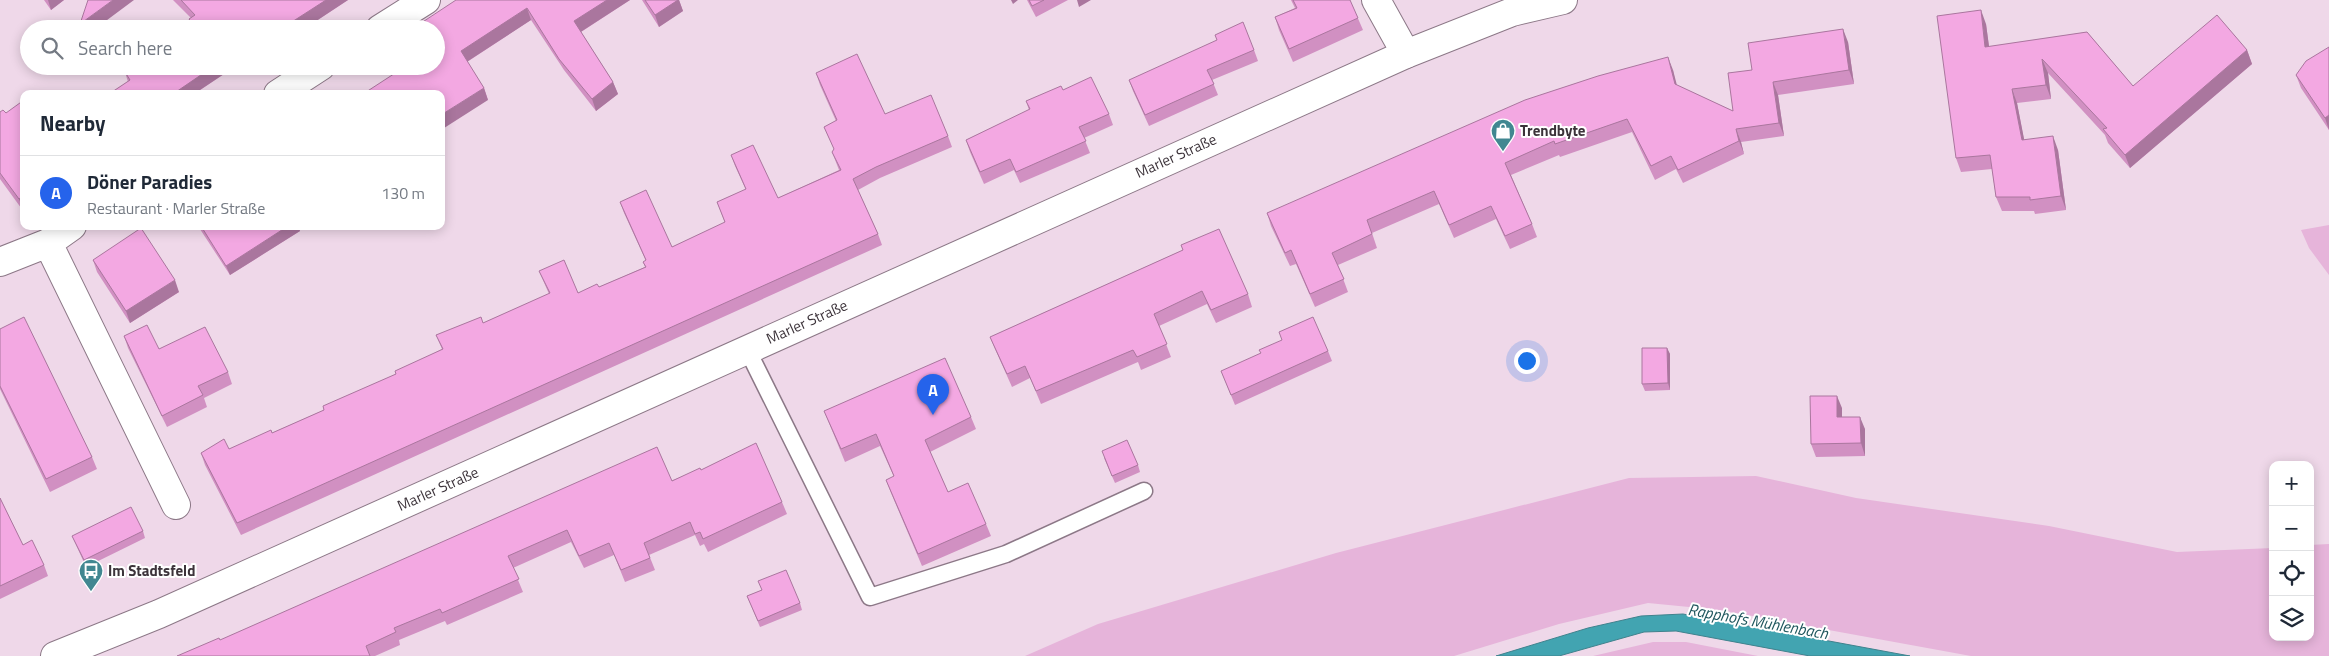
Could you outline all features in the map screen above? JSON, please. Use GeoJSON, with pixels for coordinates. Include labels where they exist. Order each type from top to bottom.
{"type":"FeatureCollection","features":[{"type":"Feature","properties":{"kind":"main road"},"geometry":{"type":"LineString","coordinates":[[394,20],[426,0]]}},
{"type":"Feature","properties":{"kind":"main road"},"geometry":{"type":"LineString","coordinates":[[1376,0],[1406,54]]}},
{"type":"Feature","properties":{"kind":"main road","name":"Marler Straße"},"geometry":{"type":"LineString","coordinates":[[55,656],[168,610],[1406,54],[1512,12],[1563,0]]}},
{"type":"Feature","properties":{"kind":"main road"},"geometry":{"type":"LineString","coordinates":[[284,90],[307,75]]}},
{"type":"Feature","properties":{"kind":"main road"},"geometry":{"type":"LineString","coordinates":[[0,262],[48,243],[66,230]]}},
{"type":"Feature","properties":{"kind":"main road"},"geometry":{"type":"LineString","coordinates":[[48,243],[176,505]]}},
{"type":"Feature","properties":{"kind":"lane"},"geometry":{"type":"LineString","coordinates":[[747,349],[870,597],[1006,554],[1144,491]]}},
{"type":"Feature","properties":{"kind":"shaded area"},"geometry":{"type":"Polygon","coordinates":[[[2329,225],[2329,275],[2309,248],[2301,230],[2329,225]]]}},
{"type":"Feature","properties":{"kind":"shaded area"},"geometry":{"type":"Polygon","coordinates":[[[1756,476],[1856,498],[2049,526],[2177,552],[2269,548],[2269,641],[2314,641],[2314,545],[2329,544],[2329,656],[1971,656],[1720,610],[1648,603],[1559,624],[1454,656],[1025,656],[1098,624],[1336,553],[1629,478],[1756,476]]]}},
{"type":"Feature","properties":{"kind":"shaded area"},"geometry":{"type":"Polygon","coordinates":[[[1653,642],[1686,642],[1758,656],[1593,656],[1653,642]]]}},
{"type":"Feature","properties":{"kind":"water"},"geometry":{"type":"Polygon","coordinates":[[[1683,614],[1910,656],[1810,656],[1676,631],[1644,632],[1559,656],[1496,656],[1588,628],[1641,616],[1683,614]]]}},
{"type":"Feature","properties":{"kind":"building"},"geometry":{"type":"Polygon","coordinates":[[[88,0],[113,0],[86,20],[81,20],[88,0]]]}},
{"type":"Feature","properties":{"kind":"building"},"geometry":{"type":"Polygon","coordinates":[[[181,0],[326,0],[295,20],[190,20],[195,15],[181,0]]]}},
{"type":"Feature","properties":{"kind":"building"},"geometry":{"type":"Polygon","coordinates":[[[456,0],[607,0],[574,21],[613,82],[592,99],[559,59],[527,8],[461,51],[484,88],[445,112],[445,90],[369,90],[392,75],[445,75],[445,20],[426,20],[456,0]]]}},
{"type":"Feature","properties":{"kind":"building"},"geometry":{"type":"Polygon","coordinates":[[[645,0],[678,0],[655,15],[645,0]]]}},
{"type":"Feature","properties":{"kind":"building"},"geometry":{"type":"Polygon","coordinates":[[[1029,0],[1044,0],[1032,6],[1029,0]]]}},
{"type":"Feature","properties":{"kind":"building"},"geometry":{"type":"Polygon","coordinates":[[[1293,0],[1350,0],[1358,18],[1289,49],[1275,17],[1297,8],[1293,0]]]}},
{"type":"Feature","properties":{"kind":"building"},"geometry":{"type":"Polygon","coordinates":[[[1981,10],[1985,47],[2087,32],[2133,86],[2217,15],[2247,50],[2125,155],[2103,129],[2107,128],[2042,59],[2046,85],[2012,89],[2022,140],[2053,136],[2061,196],[2030,200],[2030,197],[1996,197],[1990,155],[1956,158],[1937,16],[1981,10]]]}},
{"type":"Feature","properties":{"kind":"building"},"geometry":{"type":"Polygon","coordinates":[[[1243,22],[1254,50],[1207,70],[1214,84],[1145,115],[1129,80],[1217,40],[1215,35],[1243,22]]]}},
{"type":"Feature","properties":{"kind":"building"},"geometry":{"type":"Polygon","coordinates":[[[1843,29],[1849,70],[1773,82],[1779,123],[1736,129],[1739,141],[1678,170],[1671,156],[1651,166],[1627,119],[1555,144],[1554,141],[1505,163],[1532,224],[1505,236],[1491,206],[1449,225],[1434,191],[1367,220],[1372,234],[1332,253],[1344,279],[1310,294],[1291,250],[1285,253],[1267,213],[1525,100],[1598,76],[1668,57],[1675,84],[1733,111],[1728,73],[1752,70],[1748,43],[1843,29]]]}},
{"type":"Feature","properties":{"kind":"building"},"geometry":{"type":"Polygon","coordinates":[[[2329,47],[2329,115],[2325,118],[2296,75],[2306,61],[2329,47]]]}},
{"type":"Feature","properties":{"kind":"building"},"geometry":{"type":"Polygon","coordinates":[[[857,54],[885,114],[931,95],[948,136],[853,179],[878,234],[237,523],[201,453],[224,439],[229,449],[271,430],[272,433],[324,410],[323,406],[396,374],[395,371],[443,349],[436,335],[481,317],[483,323],[550,293],[539,271],[564,260],[578,293],[597,284],[599,287],[646,267],[643,262],[646,260],[620,202],[646,190],[672,247],[725,222],[717,202],[746,189],[731,155],[753,145],[778,198],[841,170],[832,152],[834,149],[824,127],[837,120],[816,73],[857,54]]]}},
{"type":"Feature","properties":{"kind":"building"},"geometry":{"type":"Polygon","coordinates":[[[127,75],[201,75],[179,90],[115,90],[130,80],[127,75]]]}},
{"type":"Feature","properties":{"kind":"building"},"geometry":{"type":"Polygon","coordinates":[[[1091,77],[1109,114],[1079,127],[1086,141],[1016,172],[1010,159],[980,172],[966,140],[1030,109],[1026,101],[1061,86],[1063,90],[1091,77]]]}},
{"type":"Feature","properties":{"kind":"building"},"geometry":{"type":"Polygon","coordinates":[[[20,103],[19,199],[0,173],[0,112],[3,110],[6,113],[20,103]]]}},
{"type":"Feature","properties":{"kind":"building"},"geometry":{"type":"Polygon","coordinates":[[[1219,229],[1248,294],[1211,310],[1202,291],[1154,314],[1167,344],[1137,357],[1133,350],[1036,391],[1025,366],[1007,374],[990,337],[1183,250],[1181,245],[1219,229]]]}},
{"type":"Feature","properties":{"kind":"building"},"geometry":{"type":"Polygon","coordinates":[[[138,230],[142,230],[175,280],[126,311],[93,260],[138,230]]]}},
{"type":"Feature","properties":{"kind":"building"},"geometry":{"type":"Polygon","coordinates":[[[204,230],[282,230],[226,266],[204,230]]]}},
{"type":"Feature","properties":{"kind":"building"},"geometry":{"type":"Polygon","coordinates":[[[24,317],[92,457],[46,479],[0,386],[0,329],[24,317]]]}},
{"type":"Feature","properties":{"kind":"building"},"geometry":{"type":"Polygon","coordinates":[[[1313,317],[1328,351],[1231,395],[1221,371],[1261,353],[1259,350],[1282,340],[1279,332],[1313,317]]]}},
{"type":"Feature","properties":{"kind":"building"},"geometry":{"type":"Polygon","coordinates":[[[147,325],[159,349],[205,327],[228,372],[198,386],[203,395],[162,416],[124,336],[147,325]]]}},
{"type":"Feature","properties":{"kind":"building"},"geometry":{"type":"Polygon","coordinates":[[[1642,348],[1667,348],[1668,383],[1642,384],[1642,348]]]}},
{"type":"Feature","properties":{"kind":"building"},"geometry":{"type":"Polygon","coordinates":[[[945,358],[971,417],[925,440],[948,492],[968,483],[986,524],[918,554],[886,480],[894,476],[876,434],[841,449],[824,411],[945,358]]]}},
{"type":"Feature","properties":{"kind":"building"},"geometry":{"type":"Polygon","coordinates":[[[1810,396],[1837,396],[1837,417],[1860,417],[1861,443],[1811,444],[1810,396]]]}},
{"type":"Feature","properties":{"kind":"building"},"geometry":{"type":"Polygon","coordinates":[[[1127,440],[1138,465],[1112,476],[1102,451],[1127,440]]]}},
{"type":"Feature","properties":{"kind":"building"},"geometry":{"type":"Polygon","coordinates":[[[756,443],[782,502],[703,539],[700,532],[695,534],[690,522],[644,543],[650,558],[621,570],[609,543],[579,556],[567,530],[508,556],[519,579],[442,613],[440,609],[394,628],[396,632],[366,646],[370,656],[177,656],[219,638],[220,640],[657,447],[672,481],[700,468],[701,470],[756,443]]]}},
{"type":"Feature","properties":{"kind":"building"},"geometry":{"type":"Polygon","coordinates":[[[0,498],[23,545],[32,540],[44,565],[0,586],[0,498]]]}},
{"type":"Feature","properties":{"kind":"building"},"geometry":{"type":"Polygon","coordinates":[[[131,507],[143,531],[84,560],[72,536],[131,507]]]}},
{"type":"Feature","properties":{"kind":"building"},"geometry":{"type":"Polygon","coordinates":[[[786,570],[800,603],[758,621],[747,596],[762,590],[758,581],[786,570]]]}},
{"type":"Feature","properties":{"kind":"place","name":"Trendbyte"},"geometry":{"type":"Point","coordinates":[1503,152]}},
{"type":"Feature","properties":{"kind":"place","name":"Döner Paradies"},"geometry":{"type":"Point","coordinates":[933,415]}},
{"type":"Feature","properties":{"kind":"place","name":"Im Stadtsfeld"},"geometry":{"type":"Point","coordinates":[91,592]}},
{"type":"Feature","properties":{"kind":"water label","name":"Rapphofs Mühlenbach"},"geometry":{"type":"Point","coordinates":[1758,621]}}]}
